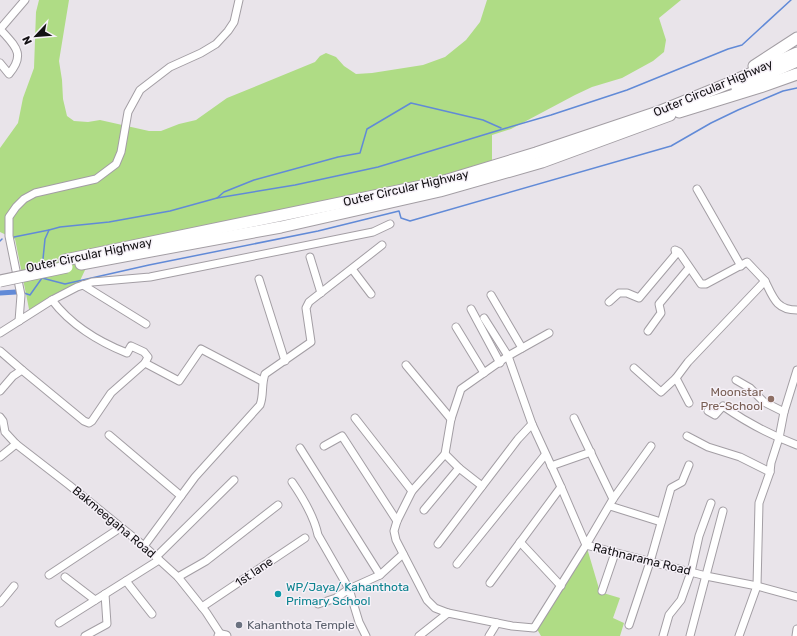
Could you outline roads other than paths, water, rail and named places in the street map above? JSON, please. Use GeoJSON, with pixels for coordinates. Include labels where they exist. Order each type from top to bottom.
{"type":"FeatureCollection","features":[{"type":"Feature","properties":{"kind":"highway"},"geometry":{"type":"LineString","coordinates":[[727,84],[797,38]]}},
{"type":"Feature","properties":{"kind":"highway","name":"Outer Circular Highway"},"geometry":{"type":"LineString","coordinates":[[0,281],[66,264],[441,182],[536,153],[658,112],[797,53]]}},
{"type":"Feature","properties":{"kind":"highway","name":"Outer Circular Highway"},"geometry":{"type":"LineString","coordinates":[[0,274],[66,264],[281,226],[440,191],[542,162],[638,128],[766,76],[797,61]]}},
{"type":"Feature","properties":{"kind":"highway"},"geometry":{"type":"LineString","coordinates":[[679,112],[797,74]]}},
{"type":"Feature","properties":{"kind":"street"},"geometry":{"type":"LineString","coordinates":[[0,63],[9,74],[15,67],[18,53],[16,47],[1,30],[1,28],[25,0]]}},
{"type":"Feature","properties":{"kind":"street"},"geometry":{"type":"LineString","coordinates":[[19,321],[21,294],[9,236],[9,217],[24,199],[35,193],[96,179],[116,164],[121,152],[128,112],[140,90],[170,67],[201,53],[216,44],[234,22],[240,0]]}},
{"type":"Feature","properties":{"kind":"street"},"geometry":{"type":"LineString","coordinates":[[697,189],[741,266]]}},
{"type":"Feature","properties":{"kind":"street"},"geometry":{"type":"LineString","coordinates":[[0,333],[52,300],[92,282],[150,277],[373,232],[390,224]]}},
{"type":"Feature","properties":{"kind":"street"},"geometry":{"type":"LineString","coordinates":[[144,546],[195,477],[260,405],[263,399],[262,381],[265,374],[311,342],[306,308],[309,302],[382,245]]}},
{"type":"Feature","properties":{"kind":"street"},"geometry":{"type":"LineString","coordinates":[[609,302],[619,293],[628,294],[639,298],[676,254],[675,250],[679,252],[701,284],[706,284],[747,262],[766,281],[778,305],[789,310],[797,310]]}},
{"type":"Feature","properties":{"kind":"street"},"geometry":{"type":"LineString","coordinates":[[310,257],[321,293]]}},
{"type":"Feature","properties":{"kind":"street"},"geometry":{"type":"LineString","coordinates":[[648,331],[661,313],[659,304],[689,268]]}},
{"type":"Feature","properties":{"kind":"street"},"geometry":{"type":"LineString","coordinates":[[352,269],[371,294]]}},
{"type":"Feature","properties":{"kind":"street"},"geometry":{"type":"LineString","coordinates":[[259,279],[285,361]]}},
{"type":"Feature","properties":{"kind":"street"},"geometry":{"type":"LineString","coordinates":[[634,368],[661,392],[676,378],[688,362],[766,281]]}},
{"type":"Feature","properties":{"kind":"street"},"geometry":{"type":"LineString","coordinates":[[83,285],[146,324]]}},
{"type":"Feature","properties":{"kind":"street"},"geometry":{"type":"LineString","coordinates":[[490,295],[522,348]]}},
{"type":"Feature","properties":{"kind":"street"},"geometry":{"type":"LineString","coordinates":[[0,351],[84,421],[89,423],[111,393],[146,363],[148,357],[144,352],[131,346],[127,353],[111,346],[79,327],[58,308],[52,300]]}},
{"type":"Feature","properties":{"kind":"street"},"geometry":{"type":"LineString","coordinates":[[471,309],[500,363]]}},
{"type":"Feature","properties":{"kind":"street"},"geometry":{"type":"LineString","coordinates":[[484,318],[508,356],[532,424],[586,545]]}},
{"type":"Feature","properties":{"kind":"street"},"geometry":{"type":"LineString","coordinates":[[456,327],[484,373]]}},
{"type":"Feature","properties":{"kind":"street"},"geometry":{"type":"LineString","coordinates":[[397,521],[412,491],[445,454],[451,419],[461,388],[500,363],[508,356],[550,333]]}},
{"type":"Feature","properties":{"kind":"street"},"geometry":{"type":"LineString","coordinates":[[146,363],[179,381],[201,349],[262,381]]}},
{"type":"Feature","properties":{"kind":"street"},"geometry":{"type":"LineString","coordinates":[[406,365],[451,419]]}},
{"type":"Feature","properties":{"kind":"street"},"geometry":{"type":"LineString","coordinates":[[0,391],[13,376],[22,370]]}},
{"type":"Feature","properties":{"kind":"street"},"geometry":{"type":"LineString","coordinates":[[739,636],[757,586],[759,503],[770,472],[784,412],[797,370]]}},
{"type":"Feature","properties":{"kind":"street"},"geometry":{"type":"LineString","coordinates":[[676,378],[689,402]]}},
{"type":"Feature","properties":{"kind":"street"},"geometry":{"type":"LineString","coordinates":[[736,380],[750,388],[764,402],[784,412]]}},
{"type":"Feature","properties":{"kind":"street"},"geometry":{"type":"LineString","coordinates":[[708,411],[715,415],[723,406],[747,422],[797,445]]}},
{"type":"Feature","properties":{"kind":"street","name":"Bakmeegaha Road"},"geometry":{"type":"LineString","coordinates":[[0,417],[3,421],[3,434],[69,484],[178,576],[222,636]]}},
{"type":"Feature","properties":{"kind":"street"},"geometry":{"type":"LineString","coordinates":[[355,418],[412,491]]}},
{"type":"Feature","properties":{"kind":"street"},"geometry":{"type":"LineString","coordinates":[[574,418],[591,452],[612,503],[661,522]]}},
{"type":"Feature","properties":{"kind":"street"},"geometry":{"type":"LineString","coordinates":[[438,544],[518,439],[532,424]]}},
{"type":"Feature","properties":{"kind":"street"},"geometry":{"type":"LineString","coordinates":[[109,435],[181,496]]}},
{"type":"Feature","properties":{"kind":"street"},"geometry":{"type":"LineString","coordinates":[[324,446],[342,436],[397,521]]}},
{"type":"Feature","properties":{"kind":"street"},"geometry":{"type":"LineString","coordinates":[[687,436],[708,447],[740,457],[770,472]]}},
{"type":"Feature","properties":{"kind":"street"},"geometry":{"type":"LineString","coordinates":[[0,457],[16,444]]}},
{"type":"Feature","properties":{"kind":"street"},"geometry":{"type":"LineString","coordinates":[[586,545],[612,503],[651,446]]}},
{"type":"Feature","properties":{"kind":"street"},"geometry":{"type":"LineString","coordinates":[[300,448],[380,575]]}},
{"type":"Feature","properties":{"kind":"street"},"geometry":{"type":"LineString","coordinates":[[551,466],[591,452]]}},
{"type":"Feature","properties":{"kind":"street"},"geometry":{"type":"LineString","coordinates":[[445,454],[459,468],[482,486]]}},
{"type":"Feature","properties":{"kind":"street"},"geometry":{"type":"LineString","coordinates":[[457,564],[545,454]]}},
{"type":"Feature","properties":{"kind":"street"},"geometry":{"type":"LineString","coordinates":[[629,625],[650,562],[671,488],[682,482],[689,465]]}},
{"type":"Feature","properties":{"kind":"street"},"geometry":{"type":"LineString","coordinates":[[424,510],[459,468]]}},
{"type":"Feature","properties":{"kind":"street"},"geometry":{"type":"LineString","coordinates":[[59,623],[126,581],[157,558],[234,480]]}},
{"type":"Feature","properties":{"kind":"street"},"geometry":{"type":"LineString","coordinates":[[292,482],[303,498],[316,526],[318,535],[349,589],[359,622],[366,636]]}},
{"type":"Feature","properties":{"kind":"street"},"geometry":{"type":"LineString","coordinates":[[490,583],[561,487]]}},
{"type":"Feature","properties":{"kind":"street"},"geometry":{"type":"LineString","coordinates":[[663,636],[669,615],[681,600],[691,572],[699,536],[711,503]]}},
{"type":"Feature","properties":{"kind":"street"},"geometry":{"type":"LineString","coordinates":[[178,576],[206,561],[278,505]]}},
{"type":"Feature","properties":{"kind":"street"},"geometry":{"type":"LineString","coordinates":[[690,636],[723,511]]}},
{"type":"Feature","properties":{"kind":"street","name":"Rathnarama Road"},"geometry":{"type":"LineString","coordinates":[[397,521],[394,531],[396,540],[427,600],[435,608],[448,613],[535,632],[586,545],[706,576],[757,586],[797,597]]}},
{"type":"Feature","properties":{"kind":"street"},"geometry":{"type":"LineString","coordinates":[[48,575],[120,528]]}},
{"type":"Feature","properties":{"kind":"street","name":"1st lane"},"geometry":{"type":"LineString","coordinates":[[202,607],[305,538]]}},
{"type":"Feature","properties":{"kind":"street"},"geometry":{"type":"LineString","coordinates":[[520,542],[561,586]]}},
{"type":"Feature","properties":{"kind":"street"},"geometry":{"type":"LineString","coordinates":[[602,591],[616,553]]}},
{"type":"Feature","properties":{"kind":"street"},"geometry":{"type":"LineString","coordinates":[[318,604],[336,598],[349,589],[380,575],[403,554]]}},
{"type":"Feature","properties":{"kind":"street"},"geometry":{"type":"LineString","coordinates":[[65,577],[95,600]]}},
{"type":"Feature","properties":{"kind":"street"},"geometry":{"type":"LineString","coordinates":[[126,581],[152,614]]}},
{"type":"Feature","properties":{"kind":"street"},"geometry":{"type":"LineString","coordinates":[[0,603],[14,586]]}},
{"type":"Feature","properties":{"kind":"street"},"geometry":{"type":"LineString","coordinates":[[85,636],[107,624],[105,594]]}},
{"type":"Feature","properties":{"kind":"street"},"geometry":{"type":"LineString","coordinates":[[419,636],[448,613]]}},
{"type":"Feature","properties":{"kind":"street"},"geometry":{"type":"LineString","coordinates":[[489,636],[497,623]]}},
{"type":"Feature","properties":{"kind":"street"},"geometry":{"type":"LineString","coordinates":[[796,636],[797,629]]}},
{"type":"Feature","properties":{"kind":"waterway"},"geometry":{"type":"LineString","coordinates":[[42,269],[45,239],[49,230],[60,227],[109,222],[170,211],[217,198],[295,185],[378,167],[551,115],[627,90],[728,49],[742,45],[791,0]]}},
{"type":"Feature","properties":{"kind":"waterway"},"geometry":{"type":"LineString","coordinates":[[24,293],[30,295],[42,278],[65,284],[149,265],[318,231],[399,211],[401,218],[410,221],[671,146],[711,123],[738,110],[783,91],[797,88]]}},
{"type":"Feature","properties":{"kind":"waterway"},"geometry":{"type":"LineString","coordinates":[[217,198],[224,192],[254,180],[338,157],[360,153],[367,129],[411,103],[483,120],[501,128]]}},
{"type":"Feature","properties":{"kind":"waterway"},"geometry":{"type":"LineString","coordinates":[[14,237],[49,230]]}},
{"type":"Feature","properties":{"kind":"waterway"},"geometry":{"type":"LineString","coordinates":[[0,293],[16,292]]}},
{"type":"Feature","properties":{"kind":"place","name":"Moonstar Pre-School"},"geometry":{"type":"Point","coordinates":[771,399]}},
{"type":"Feature","properties":{"kind":"place","name":"WP/Jaya/ Kahanthota Primary School"},"geometry":{"type":"Point","coordinates":[278,594]}},
{"type":"Feature","properties":{"kind":"place","name":"Kahanthota Temple"},"geometry":{"type":"Point","coordinates":[239,625]}}]}
